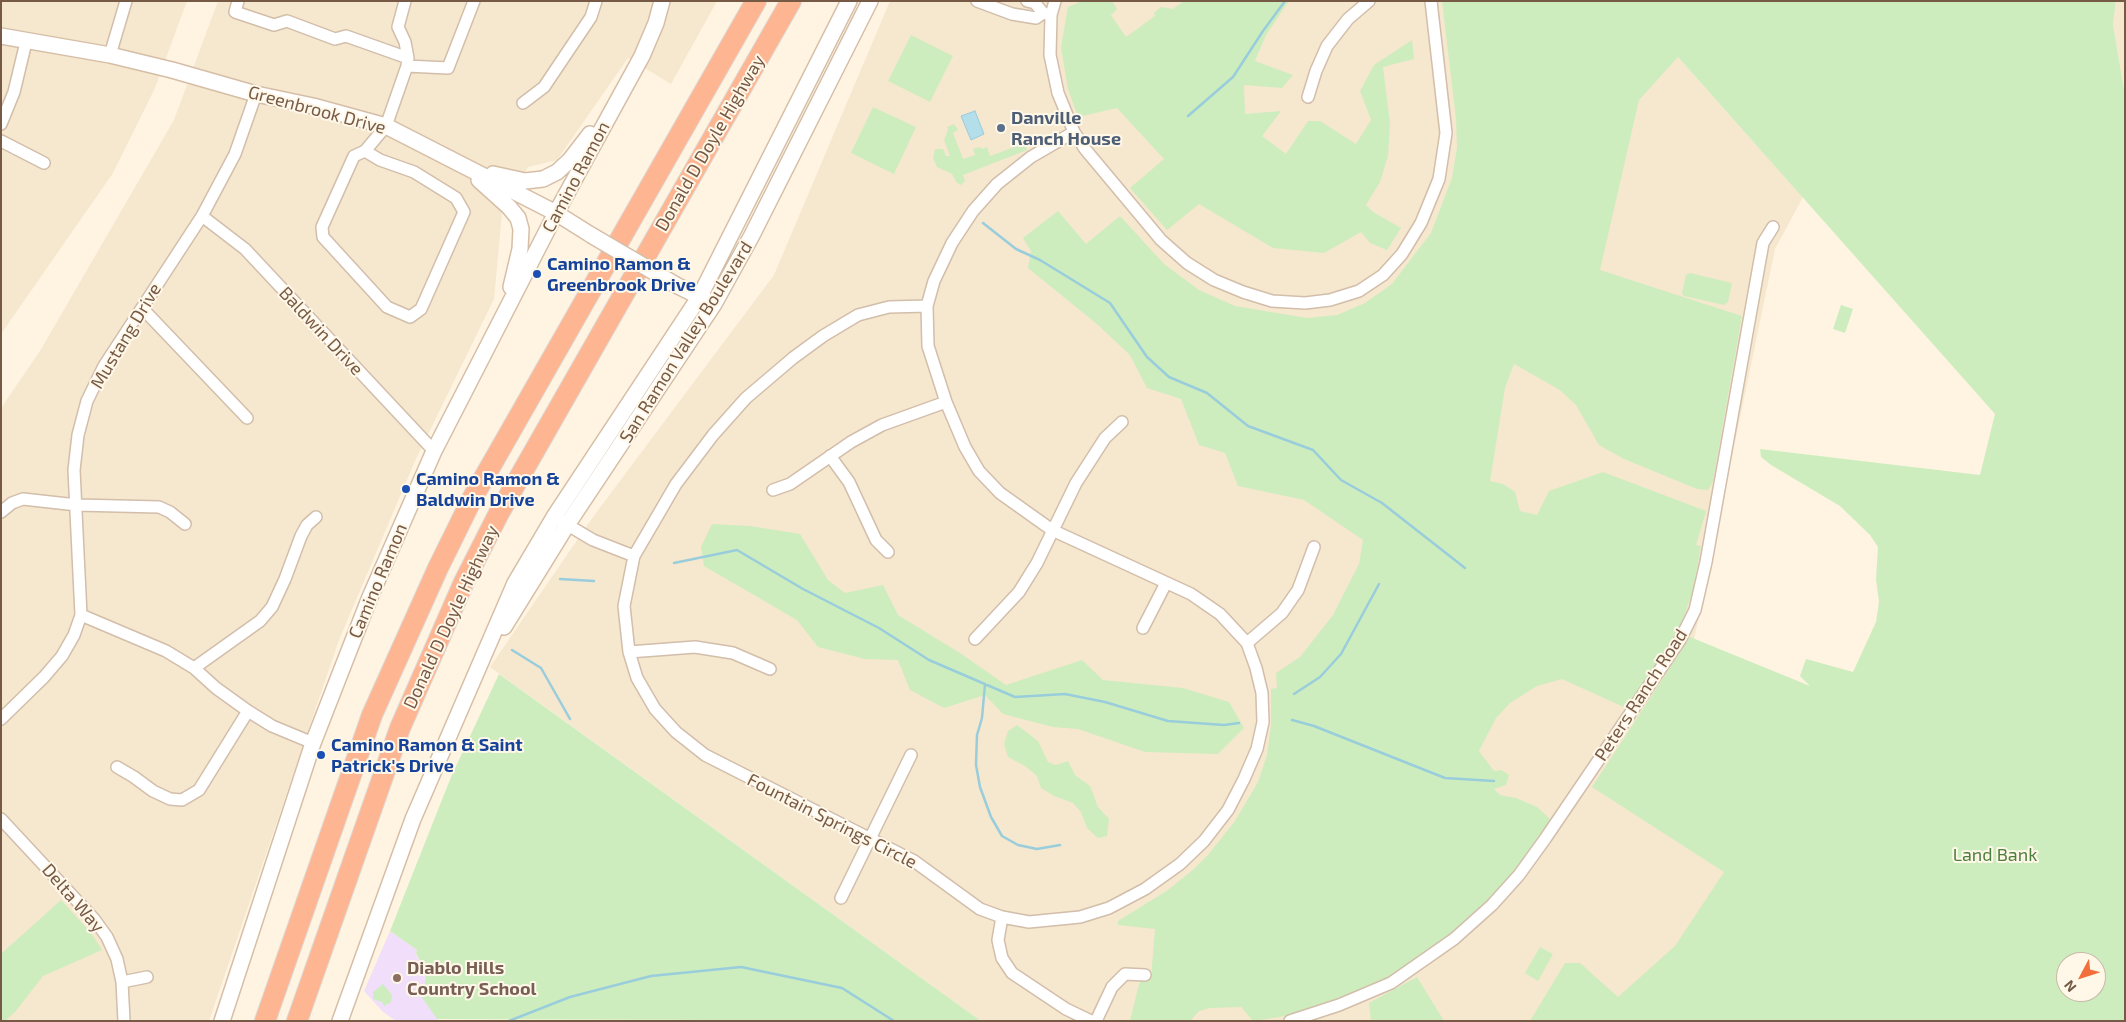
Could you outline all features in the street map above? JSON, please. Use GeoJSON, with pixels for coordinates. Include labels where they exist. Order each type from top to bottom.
{"type":"FeatureCollection","features":[{"type":"Feature","properties":{"kind":"highway","name":"Donald D Doyle Highway"},"geometry":{"type":"LineString","coordinates":[[265,1021],[372,715],[434,576],[474,497],[756,1]]}},
{"type":"Feature","properties":{"kind":"highway","name":"Donald D Doyle Highway"},"geometry":{"type":"LineString","coordinates":[[297,1021],[400,728],[464,582],[504,506],[791,1]]}},
{"type":"Feature","properties":{"kind":"street"},"geometry":{"type":"LineString","coordinates":[[110,55],[126,1]]}},
{"type":"Feature","properties":{"kind":"street"},"geometry":{"type":"LineString","coordinates":[[238,1],[235,12],[274,25],[287,22],[335,39],[346,36],[407,62],[448,68],[474,1]]}},
{"type":"Feature","properties":{"kind":"street"},"geometry":{"type":"LineString","coordinates":[[365,151],[380,160],[414,172],[456,198],[464,212],[421,309],[410,317],[387,307],[324,237],[322,227],[354,156],[365,151],[386,126],[407,62],[405,42],[398,27],[405,1]]}},
{"type":"Feature","properties":{"kind":"street"},"geometry":{"type":"LineString","coordinates":[[523,103],[544,87],[591,17],[596,1]]}},
{"type":"Feature","properties":{"kind":"street","name":"Camino Ramon"},"geometry":{"type":"LineString","coordinates":[[222,1021],[313,743],[370,597],[434,452],[556,213],[625,88],[652,31],[662,1]]}},
{"type":"Feature","properties":{"kind":"street","name":"San Ramon Valley Boulevard"},"geometry":{"type":"LineString","coordinates":[[340,1021],[413,820],[515,583],[554,517],[700,296],[849,1]]}},
{"type":"Feature","properties":{"kind":"street","name":"San Ramon Valley Boulevard"},"geometry":{"type":"LineString","coordinates":[[478,668],[567,526],[714,304],[751,237],[870,1]]}},
{"type":"Feature","properties":{"kind":"street"},"geometry":{"type":"LineString","coordinates":[[977,1],[1012,14],[1036,18],[1047,14]]}},
{"type":"Feature","properties":{"kind":"street"},"geometry":{"type":"LineString","coordinates":[[1027,1],[1035,4],[1047,14]]}},
{"type":"Feature","properties":{"kind":"street"},"geometry":{"type":"LineString","coordinates":[[1055,1],[1047,14],[1050,55],[1058,93],[1074,132],[1085,149],[1161,240],[1187,263],[1214,280],[1272,301],[1305,303],[1330,300],[1359,291],[1383,275],[1402,254],[1421,223],[1439,179],[1446,133],[1431,1]]}},
{"type":"Feature","properties":{"kind":"street"},"geometry":{"type":"LineString","coordinates":[[1308,97],[1316,71],[1327,46],[1348,19],[1369,1]]}},
{"type":"Feature","properties":{"kind":"street","name":"Greenbrook Drive"},"geometry":{"type":"LineString","coordinates":[[1,36],[26,42],[110,55],[386,126],[556,213],[676,284],[714,304]]}},
{"type":"Feature","properties":{"kind":"street"},"geometry":{"type":"LineString","coordinates":[[1,124],[14,92],[26,42]]}},
{"type":"Feature","properties":{"kind":"street"},"geometry":{"type":"LineString","coordinates":[[466,167],[524,181],[543,179],[557,172],[570,160],[625,88]]}},
{"type":"Feature","properties":{"kind":"street","name":"Mustang Drive"},"geometry":{"type":"LineString","coordinates":[[1,719],[44,677],[62,656],[74,635],[81,615],[74,470],[78,435],[88,401],[104,366],[202,216],[235,154],[256,94]]}},
{"type":"Feature","properties":{"kind":"street","name":"Fountain Springs Circle"},"geometry":{"type":"LineString","coordinates":[[926,306],[888,307],[858,315],[800,352],[746,398],[713,435],[676,484],[634,556],[624,606],[629,652],[637,678],[655,709],[676,732],[705,755],[914,861],[980,909],[1002,917],[1029,922],[1053,922],[1080,917],[1109,908],[1145,889],[1180,864],[1204,841],[1228,810],[1244,779],[1256,749],[1263,722],[1262,693],[1256,668],[1247,644],[1220,614],[1191,594],[1052,530],[1000,493],[979,471],[965,447],[946,402],[928,346],[926,306],[934,281],[952,243],[973,211],[997,184],[1024,163],[1074,132]]}},
{"type":"Feature","properties":{"kind":"street"},"geometry":{"type":"LineString","coordinates":[[1,141],[44,163]]}},
{"type":"Feature","properties":{"kind":"street"},"geometry":{"type":"LineString","coordinates":[[466,167],[509,207],[518,218],[521,229],[520,249],[505,311]]}},
{"type":"Feature","properties":{"kind":"street","name":"Baldwin Drive"},"geometry":{"type":"LineString","coordinates":[[202,216],[245,249],[434,452]]}},
{"type":"Feature","properties":{"kind":"street","name":"Peters Ranch Road"},"geometry":{"type":"LineString","coordinates":[[1290,1021],[1339,1006],[1391,982],[1454,939],[1492,905],[1519,875],[1545,839],[1680,640],[1695,610],[1706,562],[1763,243],[1773,227]]}},
{"type":"Feature","properties":{"kind":"street"},"geometry":{"type":"LineString","coordinates":[[142,308],[247,418]]}},
{"type":"Feature","properties":{"kind":"street"},"geometry":{"type":"LineString","coordinates":[[773,490],[790,484],[830,456],[882,424],[946,402]]}},
{"type":"Feature","properties":{"kind":"street"},"geometry":{"type":"LineString","coordinates":[[975,639],[1019,592],[1037,562],[1076,483],[1100,446],[1122,422]]}},
{"type":"Feature","properties":{"kind":"street"},"geometry":{"type":"LineString","coordinates":[[830,456],[849,482],[876,540],[888,552]]}},
{"type":"Feature","properties":{"kind":"street"},"geometry":{"type":"LineString","coordinates":[[1,512],[12,503],[23,500],[77,505],[159,507],[170,512],[185,524]]}},
{"type":"Feature","properties":{"kind":"street"},"geometry":{"type":"LineString","coordinates":[[194,668],[260,621],[272,606],[285,579],[300,536],[307,525],[316,517]]}},
{"type":"Feature","properties":{"kind":"street"},"geometry":{"type":"LineString","coordinates":[[554,517],[593,540],[634,556]]}},
{"type":"Feature","properties":{"kind":"street"},"geometry":{"type":"LineString","coordinates":[[1247,644],[1282,613],[1298,590],[1314,547]]}},
{"type":"Feature","properties":{"kind":"street"},"geometry":{"type":"LineString","coordinates":[[1142,628],[1166,583]]}},
{"type":"Feature","properties":{"kind":"street"},"geometry":{"type":"LineString","coordinates":[[81,615],[166,650],[194,668],[216,688],[248,711],[272,726],[313,743]]}},
{"type":"Feature","properties":{"kind":"street"},"geometry":{"type":"LineString","coordinates":[[629,652],[695,647],[733,653],[770,669]]}},
{"type":"Feature","properties":{"kind":"street"},"geometry":{"type":"LineString","coordinates":[[117,767],[134,776],[153,791],[170,799],[182,800],[199,790],[248,711]]}},
{"type":"Feature","properties":{"kind":"street"},"geometry":{"type":"LineString","coordinates":[[841,898],[911,755]]}},
{"type":"Feature","properties":{"kind":"street","name":"Delta Way"},"geometry":{"type":"LineString","coordinates":[[1,819],[94,919],[107,937],[116,959],[122,982],[124,1021]]}},
{"type":"Feature","properties":{"kind":"street"},"geometry":{"type":"LineString","coordinates":[[1002,917],[998,940],[1002,958],[1012,972],[1066,1009],[1091,1021]]}},
{"type":"Feature","properties":{"kind":"street"},"geometry":{"type":"LineString","coordinates":[[1096,1021],[1112,987],[1125,974],[1145,975]]}},
{"type":"Feature","properties":{"kind":"street"},"geometry":{"type":"LineString","coordinates":[[122,982],[147,977]]}},
{"type":"Feature","properties":{"kind":"shaded area"},"geometry":{"type":"Polygon","coordinates":[[[1,1],[187,1],[155,88],[113,173],[1,334],[1,1]]]}},
{"type":"Feature","properties":{"kind":"shaded area"},"geometry":{"type":"Polygon","coordinates":[[[218,1],[717,1],[671,84],[628,58],[557,160],[528,167],[502,213],[494,299],[415,461],[339,640],[209,1021],[1,1021],[1,408],[40,351],[174,120],[218,1]]]}},
{"type":"Feature","properties":{"kind":"shaded area"},"geometry":{"type":"Polygon","coordinates":[[[890,1],[1628,1],[1803,197],[1775,249],[1693,645],[1748,1021],[981,1021],[490,667],[593,517],[774,275],[890,1]]]}},
{"type":"Feature","properties":{"kind":"shaded area"},"geometry":{"type":"Polygon","coordinates":[[[2116,1],[2125,1],[2125,96],[2113,24],[2116,1]]]}},
{"type":"Feature","properties":{"kind":"shaded area","name":"Diablo Hills Country School"},"geometry":{"type":"Polygon","coordinates":[[[390,931],[417,950],[416,954],[426,974],[424,989],[437,1019],[440,1021],[396,1021],[383,1012],[364,991],[390,931]]]}},
{"type":"Feature","properties":{"kind":"green space"},"geometry":{"type":"Polygon","coordinates":[[[1082,1],[1112,1],[1117,9],[1111,15],[1126,37],[1155,16],[1154,13],[1161,7],[1173,9],[1184,1],[1289,1],[1266,35],[1255,61],[1293,75],[1282,88],[1244,85],[1245,114],[1281,111],[1262,136],[1286,154],[1308,121],[1320,121],[1356,144],[1371,120],[1360,91],[1374,65],[1412,40],[1414,59],[1383,67],[1390,123],[1388,156],[1380,182],[1366,205],[1373,212],[1401,228],[1387,250],[1370,243],[1361,232],[1324,253],[1273,248],[1199,204],[1167,230],[1130,188],[1164,159],[1117,108],[1078,117],[1068,89],[1061,47],[1068,7],[1082,1]]]}},
{"type":"Feature","properties":{"kind":"green space","name":"Land Bank"},"geometry":{"type":"Polygon","coordinates":[[[1442,1],[2116,1],[2113,24],[2125,96],[2125,1021],[1530,1021],[1565,963],[1580,963],[1618,997],[1675,946],[1724,872],[1592,787],[1690,637],[1810,686],[1800,676],[1806,659],[1853,672],[1876,622],[1879,602],[1876,579],[1878,547],[1870,535],[1840,506],[1771,465],[1761,457],[1760,449],[1980,475],[1995,414],[1678,57],[1639,100],[1600,270],[1742,316],[1713,481],[1708,490],[1697,489],[1624,459],[1599,445],[1576,405],[1560,390],[1514,364],[1505,388],[1490,481],[1503,484],[1515,492],[1520,511],[1537,515],[1549,491],[1603,472],[1706,511],[1696,545],[1701,546],[1693,591],[1679,630],[1628,709],[1562,679],[1537,686],[1510,703],[1496,718],[1479,751],[1494,771],[1501,770],[1509,775],[1506,785],[1494,789],[1500,795],[1516,798],[1537,807],[1551,820],[1516,869],[1452,937],[1384,980],[1336,1002],[1299,1014],[1253,1021],[1241,1007],[1210,1008],[1199,1011],[1190,1021],[1130,1021],[1139,984],[1145,977],[1151,977],[1155,929],[1118,925],[1118,921],[1168,890],[1194,869],[1208,855],[1235,821],[1258,782],[1267,755],[1271,725],[1271,689],[1277,688],[1276,673],[1300,657],[1333,615],[1359,564],[1363,540],[1304,500],[1238,486],[1225,453],[1199,445],[1181,399],[1147,388],[1130,355],[1097,324],[1028,268],[1031,251],[1023,238],[1058,211],[1086,244],[1120,216],[1164,264],[1199,290],[1235,306],[1307,318],[1337,315],[1365,303],[1392,284],[1431,233],[1452,178],[1457,148],[1456,119],[1442,1]]]}},
{"type":"Feature","properties":{"kind":"green space"},"geometry":{"type":"Polygon","coordinates":[[[911,35],[953,56],[930,102],[888,81],[911,35]]]}},
{"type":"Feature","properties":{"kind":"green space"},"geometry":{"type":"Polygon","coordinates":[[[873,107],[916,127],[894,174],[851,153],[873,107]]]}},
{"type":"Feature","properties":{"kind":"green space"},"geometry":{"type":"Polygon","coordinates":[[[954,124],[958,130],[953,133],[963,159],[975,155],[973,149],[987,147],[990,156],[1017,146],[1024,140],[1027,150],[963,175],[965,181],[961,185],[956,182],[952,174],[937,167],[933,158],[935,149],[943,149],[946,156],[950,156],[944,140],[948,130],[947,127],[954,124]]]}},
{"type":"Feature","properties":{"kind":"green space"},"geometry":{"type":"Polygon","coordinates":[[[1690,273],[1732,283],[1728,302],[1724,305],[1684,296],[1682,293],[1686,275],[1690,273]]]}},
{"type":"Feature","properties":{"kind":"green space"},"geometry":{"type":"Polygon","coordinates":[[[1841,305],[1853,309],[1845,333],[1833,329],[1841,305]]]}},
{"type":"Feature","properties":{"kind":"green space"},"geometry":{"type":"Polygon","coordinates":[[[712,524],[750,526],[800,534],[828,580],[845,593],[883,585],[898,615],[960,653],[1006,685],[1082,660],[1103,680],[1183,688],[1229,702],[1244,728],[1218,754],[1145,752],[1078,729],[1053,727],[1003,714],[985,695],[944,708],[910,690],[898,660],[865,659],[818,647],[797,620],[704,566],[701,547],[712,524]]]}},
{"type":"Feature","properties":{"kind":"green space"},"geometry":{"type":"Polygon","coordinates":[[[499,674],[981,1021],[437,1019],[421,996],[426,974],[416,953],[417,950],[390,931],[451,777],[499,674]]]}},
{"type":"Feature","properties":{"kind":"green space"},"geometry":{"type":"Polygon","coordinates":[[[1017,725],[1038,741],[1048,762],[1056,765],[1068,761],[1075,775],[1090,786],[1098,807],[1109,819],[1107,836],[1098,838],[1087,828],[1081,812],[1073,803],[1054,796],[1041,788],[1037,776],[1025,766],[1008,757],[1004,744],[1008,731],[1017,725]]]}},
{"type":"Feature","properties":{"kind":"green space"},"geometry":{"type":"Polygon","coordinates":[[[61,900],[91,933],[102,950],[43,976],[15,1012],[5,1021],[1,1021],[1,954],[61,900]]]}},
{"type":"Feature","properties":{"kind":"green space"},"geometry":{"type":"Polygon","coordinates":[[[1540,947],[1553,954],[1538,981],[1525,973],[1540,947]]]}},
{"type":"Feature","properties":{"kind":"green space"},"geometry":{"type":"Polygon","coordinates":[[[1417,977],[1444,1021],[1371,1021],[1369,1003],[1417,977]]]}},
{"type":"Feature","properties":{"kind":"green space"},"geometry":{"type":"Polygon","coordinates":[[[383,984],[392,995],[391,1002],[384,1006],[382,1002],[373,999],[373,992],[383,984]]]}},
{"type":"Feature","properties":{"kind":"water"},"geometry":{"type":"Polygon","coordinates":[[[975,111],[984,134],[971,140],[961,116],[975,111]]]}},
{"type":"Feature","properties":{"kind":"waterway"},"geometry":{"type":"LineString","coordinates":[[1188,116],[1233,77],[1285,1]]}},
{"type":"Feature","properties":{"kind":"waterway"},"geometry":{"type":"LineString","coordinates":[[983,223],[1016,249],[1040,260],[1110,303],[1147,357],[1169,377],[1207,393],[1248,426],[1313,450],[1341,480],[1382,503],[1465,568]]}},
{"type":"Feature","properties":{"kind":"waterway"},"geometry":{"type":"LineString","coordinates":[[674,563],[737,550],[803,589],[879,628],[929,660],[1015,697],[1065,694],[1105,702],[1168,721],[1224,725],[1239,723]]}},
{"type":"Feature","properties":{"kind":"waterway"},"geometry":{"type":"LineString","coordinates":[[560,579],[594,581]]}},
{"type":"Feature","properties":{"kind":"waterway"},"geometry":{"type":"LineString","coordinates":[[1294,694],[1320,677],[1341,654],[1379,584]]}},
{"type":"Feature","properties":{"kind":"waterway"},"geometry":{"type":"LineString","coordinates":[[512,650],[541,668],[570,719]]}},
{"type":"Feature","properties":{"kind":"waterway"},"geometry":{"type":"LineString","coordinates":[[985,684],[982,718],[977,735],[976,765],[980,787],[991,817],[1002,836],[1018,845],[1037,849],[1060,845]]}},
{"type":"Feature","properties":{"kind":"waterway"},"geometry":{"type":"LineString","coordinates":[[1292,720],[1314,726],[1445,778],[1494,781]]}},
{"type":"Feature","properties":{"kind":"waterway"},"geometry":{"type":"LineString","coordinates":[[509,1021],[570,997],[651,976],[741,967],[842,988],[894,1021]]}},
{"type":"Feature","properties":{"kind":"place","name":"Danville Ranch House"},"geometry":{"type":"Point","coordinates":[1001,128]}},
{"type":"Feature","properties":{"kind":"place","name":"Camino Ramon & Greenbrook Drive"},"geometry":{"type":"Point","coordinates":[537,274]}},
{"type":"Feature","properties":{"kind":"place","name":"Camino Ramon & Baldwin Drive"},"geometry":{"type":"Point","coordinates":[406,489]}},
{"type":"Feature","properties":{"kind":"place","name":"Camino Ramon & Saint Patrick's Drive"},"geometry":{"type":"Point","coordinates":[321,755]}},
{"type":"Feature","properties":{"kind":"place","name":"Diablo Hills Country School"},"geometry":{"type":"Point","coordinates":[397,978]}}]}
